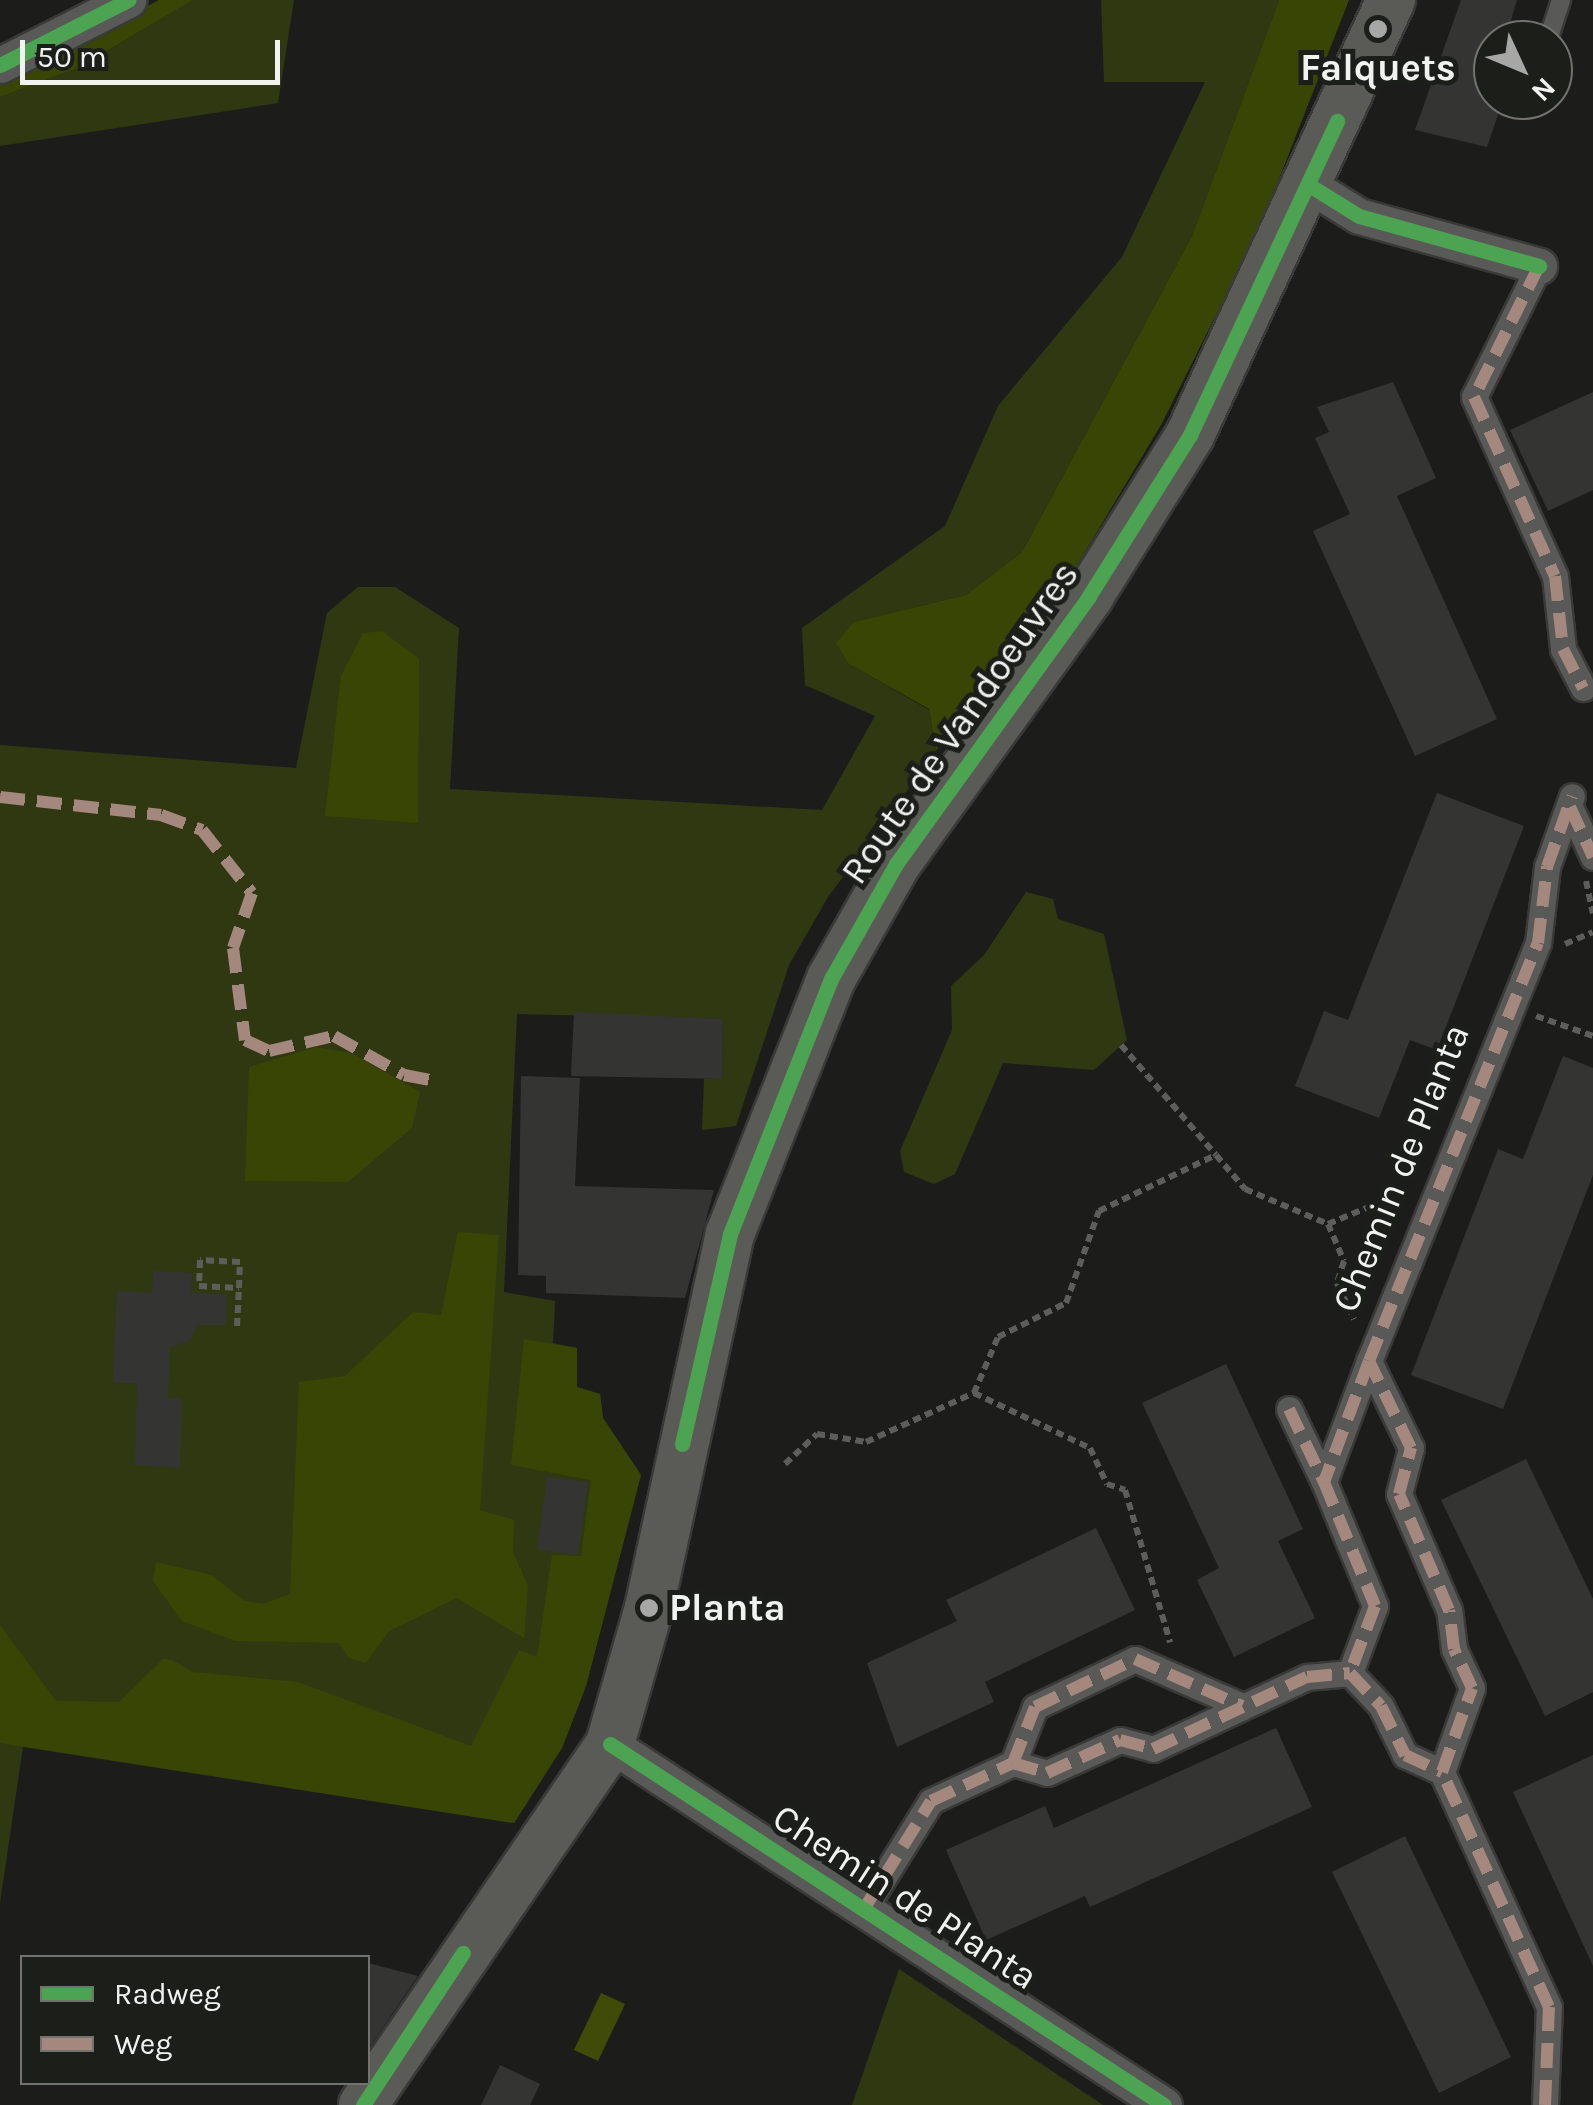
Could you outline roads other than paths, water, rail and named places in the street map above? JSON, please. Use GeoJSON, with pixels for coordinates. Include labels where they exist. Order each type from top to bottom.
{"type":"FeatureCollection","features":[{"type":"Feature","properties":{"kind":"main road","name":"Route de Vandoeuvres"},"geometry":{"type":"LineString","coordinates":[[363,2105],[610,1744],[650,1608],[712,1302],[759,1145],[806,1030],[896,864],[1089,596],[1190,436],[1309,186],[1391,0]]}},
{"type":"Feature","properties":{"kind":"street"},"geometry":{"type":"LineString","coordinates":[[0,66],[128,0]]}},
{"type":"Feature","properties":{"kind":"street"},"geometry":{"type":"LineString","coordinates":[[1309,186],[1358,216],[1539,266],[1474,397],[1555,576],[1562,648],[1583,688]]}},
{"type":"Feature","properties":{"kind":"street","name":"Chemin de Planta"},"geometry":{"type":"LineString","coordinates":[[1324,1482],[1437,1178],[1538,943],[1547,868],[1571,802],[1593,857]]}},
{"type":"Feature","properties":{"kind":"street","name":"Chemin de Planta"},"geometry":{"type":"LineString","coordinates":[[1370,1358],[1411,1448],[1398,1494],[1450,1610],[1454,1650],[1472,1688],[1442,1772]]}},
{"type":"Feature","properties":{"kind":"street"},"geometry":{"type":"LineString","coordinates":[[1289,1410],[1324,1482],[1375,1606],[1350,1672]]}},
{"type":"Feature","properties":{"kind":"street"},"geometry":{"type":"LineString","coordinates":[[1242,1706],[1135,1659],[1035,1707],[1013,1763],[1048,1773],[1120,1740],[1153,1749],[1307,1678],[1350,1672]]}},
{"type":"Feature","properties":{"kind":"street"},"geometry":{"type":"LineString","coordinates":[[1350,1672],[1381,1706],[1405,1755],[1442,1772],[1549,2008],[1544,2105]]}},
{"type":"Feature","properties":{"kind":"street","name":"Chemin de Planta"},"geometry":{"type":"LineString","coordinates":[[610,1744],[1164,2105]]}},
{"type":"Feature","properties":{"kind":"street","name":"Chemin de Planta"},"geometry":{"type":"LineString","coordinates":[[864,1909],[931,1801],[1013,1763]]}},
{"type":"Feature","properties":{"kind":"place","name":"Falquets"},"geometry":{"type":"Point","coordinates":[1378,29]}},
{"type":"Feature","properties":{"kind":"place","name":"Planta"},"geometry":{"type":"Point","coordinates":[649,1608]}}]}
